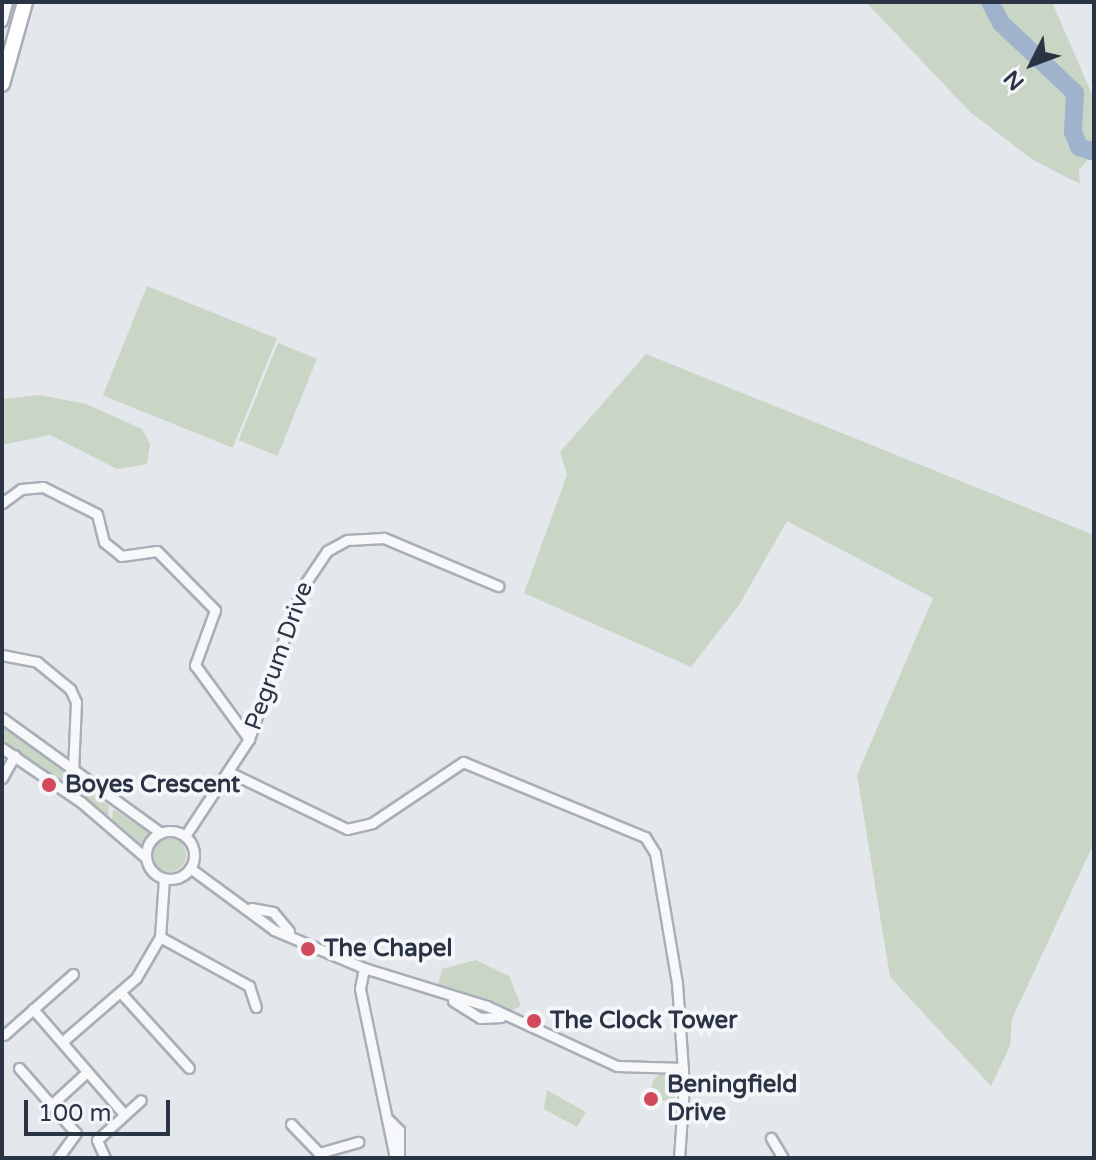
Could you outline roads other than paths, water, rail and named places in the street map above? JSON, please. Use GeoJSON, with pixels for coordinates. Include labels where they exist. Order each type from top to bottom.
{"type":"FeatureCollection","features":[{"type":"Feature","properties":{"kind":"main road"},"geometry":{"type":"LineString","coordinates":[[2,84],[25,2]]}},
{"type":"Feature","properties":{"kind":"street"},"geometry":{"type":"LineString","coordinates":[[2,21],[7,2]]}},
{"type":"Feature","properties":{"kind":"street"},"geometry":{"type":"LineString","coordinates":[[2,503],[21,489],[43,487],[97,514],[104,542],[121,556],[157,551],[215,610],[195,665],[249,739]]}},
{"type":"Feature","properties":{"kind":"street","name":"Pegrum Drive"},"geometry":{"type":"LineString","coordinates":[[185,836],[249,739],[302,588],[336,545],[384,538],[498,586]]}},
{"type":"Feature","properties":{"kind":"street"},"geometry":{"type":"LineString","coordinates":[[2,655],[37,662],[70,689],[76,702],[73,772]]}},
{"type":"Feature","properties":{"kind":"street"},"geometry":{"type":"LineString","coordinates":[[2,718],[161,833],[185,836],[193,848],[190,868]]}},
{"type":"Feature","properties":{"kind":"street"},"geometry":{"type":"LineString","coordinates":[[2,748],[146,858],[164,879],[160,937],[121,993],[62,1042]]}},
{"type":"Feature","properties":{"kind":"street"},"geometry":{"type":"LineString","coordinates":[[2,778],[15,755]]}},
{"type":"Feature","properties":{"kind":"street"},"geometry":{"type":"LineString","coordinates":[[229,772],[347,829],[372,823],[463,762],[639,833],[655,853],[671,931],[683,1068],[679,1158]]}},
{"type":"Feature","properties":{"kind":"street"},"geometry":{"type":"LineString","coordinates":[[146,858],[161,833]]}},
{"type":"Feature","properties":{"kind":"street"},"geometry":{"type":"LineString","coordinates":[[190,868],[251,908],[273,912],[289,931],[364,968],[453,1001],[469,1000],[501,1017],[617,1066],[683,1068]]}},
{"type":"Feature","properties":{"kind":"street"},"geometry":{"type":"LineString","coordinates":[[164,879],[190,868]]}},
{"type":"Feature","properties":{"kind":"street"},"geometry":{"type":"LineString","coordinates":[[160,937],[249,986],[256,1007]]}},
{"type":"Feature","properties":{"kind":"street"},"geometry":{"type":"LineString","coordinates":[[364,968],[360,989],[389,1120],[399,1130],[397,1158]]}},
{"type":"Feature","properties":{"kind":"street"},"geometry":{"type":"LineString","coordinates":[[4,1035],[73,974]]}},
{"type":"Feature","properties":{"kind":"street"},"geometry":{"type":"LineString","coordinates":[[121,993],[189,1068]]}},
{"type":"Feature","properties":{"kind":"street"},"geometry":{"type":"LineString","coordinates":[[33,1009],[124,1114]]}},
{"type":"Feature","properties":{"kind":"street"},"geometry":{"type":"LineString","coordinates":[[19,1068],[77,1138],[58,1158]]}},
{"type":"Feature","properties":{"kind":"street"},"geometry":{"type":"LineString","coordinates":[[51,1105],[87,1072]]}},
{"type":"Feature","properties":{"kind":"street"},"geometry":{"type":"LineString","coordinates":[[105,1158],[97,1140],[141,1100]]}},
{"type":"Feature","properties":{"kind":"street"},"geometry":{"type":"LineString","coordinates":[[291,1124],[319,1155],[358,1142]]}},
{"type":"Feature","properties":{"kind":"street"},"geometry":{"type":"LineString","coordinates":[[771,1138],[783,1158]]}},
{"type":"Feature","properties":{"kind":"waterway"},"geometry":{"type":"LineString","coordinates":[[990,2],[1001,23],[1075,93],[1073,132],[1079,147],[1094,152]]}},
{"type":"Feature","properties":{"kind":"place","name":"Boyes Crescent"},"geometry":{"type":"Point","coordinates":[49,785]}},
{"type":"Feature","properties":{"kind":"place","name":"The Chapel"},"geometry":{"type":"Point","coordinates":[308,949]}},
{"type":"Feature","properties":{"kind":"place","name":"The Clock Tower"},"geometry":{"type":"Point","coordinates":[534,1021]}},
{"type":"Feature","properties":{"kind":"place","name":"Beningfield Drive"},"geometry":{"type":"Point","coordinates":[651,1099]}}]}
